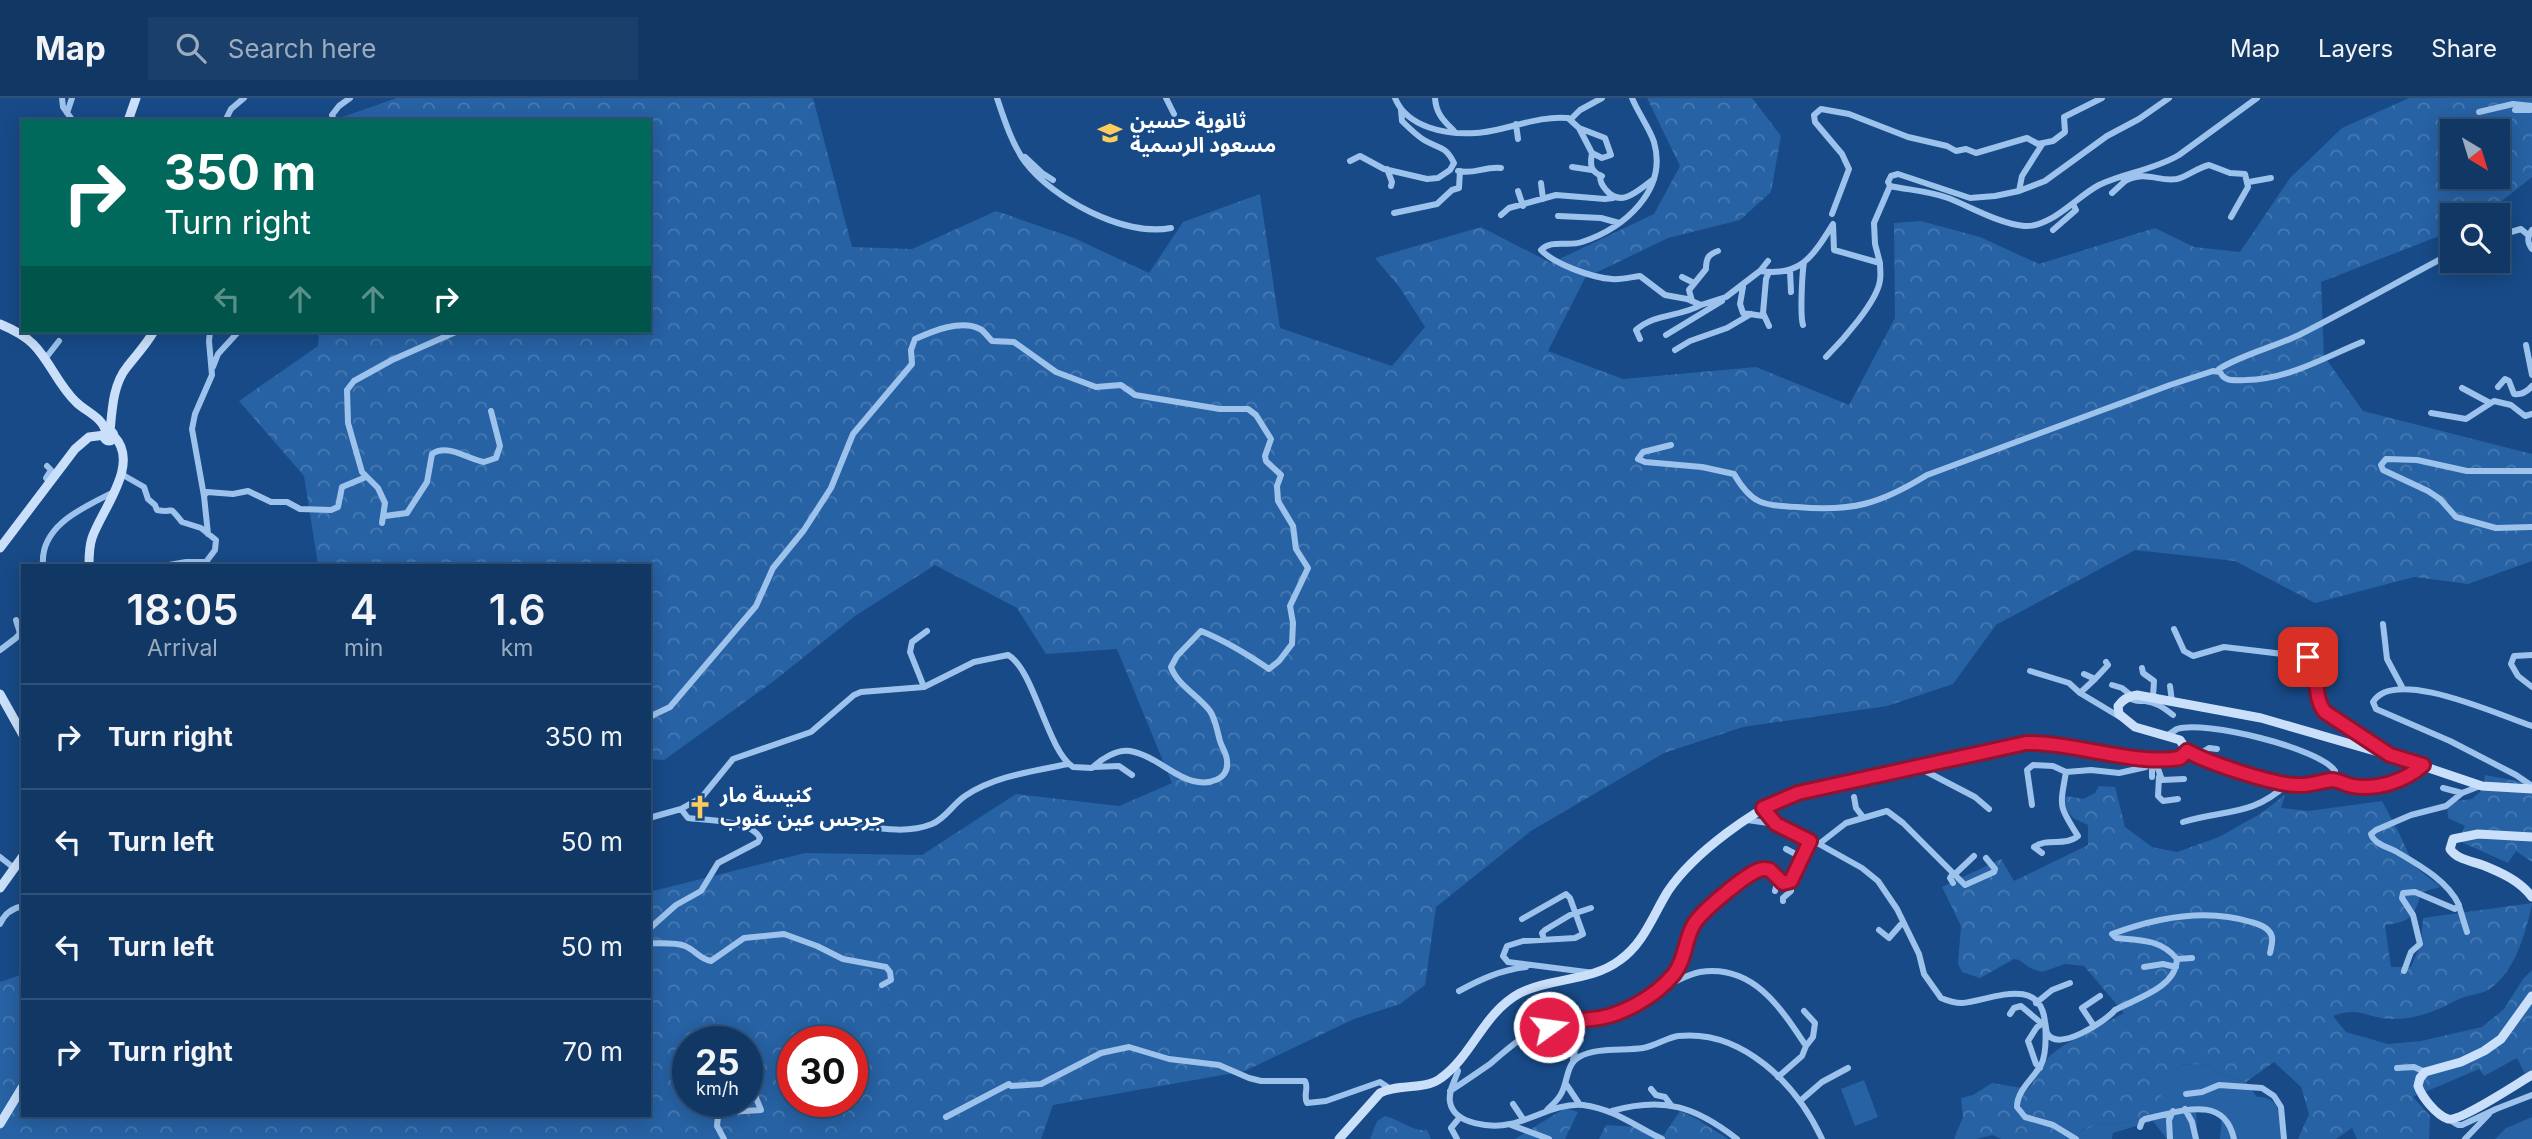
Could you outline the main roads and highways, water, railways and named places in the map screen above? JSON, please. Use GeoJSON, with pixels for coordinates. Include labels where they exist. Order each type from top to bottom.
{"type":"FeatureCollection","features":[{"type":"Feature","properties":{"kind":"place","name":"ثانوية حسين مسعود الرسمية"},"geometry":{"type":"Point","coordinates":[1110,133]}},
{"type":"Feature","properties":{"kind":"place","name":"كنيسة مار جرجس عين عنوب"},"geometry":{"type":"Point","coordinates":[700,807]}}]}
